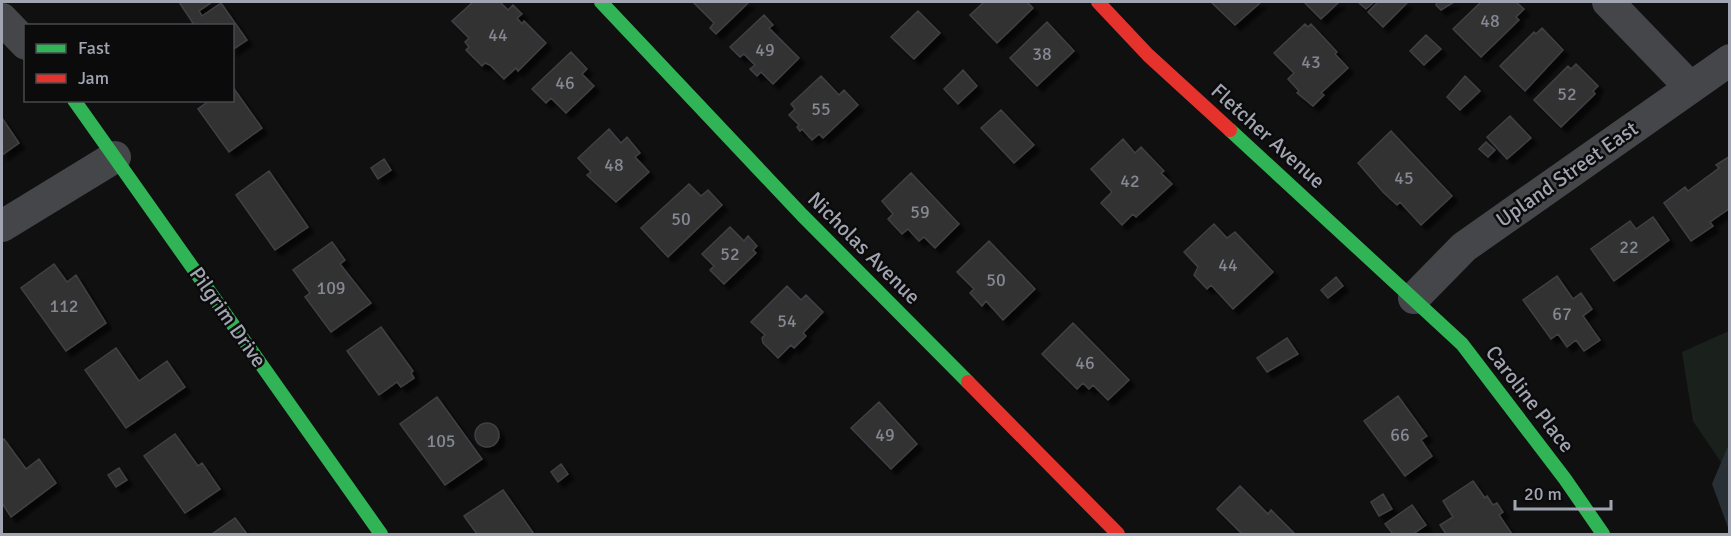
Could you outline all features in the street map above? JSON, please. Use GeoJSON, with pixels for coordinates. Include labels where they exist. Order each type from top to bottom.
{"type":"FeatureCollection","features":[{"type":"Feature","properties":{"kind":"street","name":"Nicholas Avenue"},"geometry":{"type":"LineString","coordinates":[[601,2],[802,215],[1118,534]]}},
{"type":"Feature","properties":{"kind":"street","name":"Fletcher Avenue"},"geometry":{"type":"LineString","coordinates":[[1098,2],[1148,56],[1414,298]]}},
{"type":"Feature","properties":{"kind":"street"},"geometry":{"type":"LineString","coordinates":[[1608,2],[1690,87]]}},
{"type":"Feature","properties":{"kind":"street"},"geometry":{"type":"LineString","coordinates":[[2,19],[24,42]]}},
{"type":"Feature","properties":{"kind":"street","name":"Upland Street East"},"geometry":{"type":"LineString","coordinates":[[1414,298],[1464,247],[1730,60]]}},
{"type":"Feature","properties":{"kind":"street","name":"Pilgrim Drive"},"geometry":{"type":"LineString","coordinates":[[75,102],[381,534]]}},
{"type":"Feature","properties":{"kind":"street"},"geometry":{"type":"LineString","coordinates":[[2,226],[115,157]]}},
{"type":"Feature","properties":{"kind":"street","name":"Caroline Place"},"geometry":{"type":"LineString","coordinates":[[1414,298],[1462,344],[1508,402],[1603,534]]}},
{"type":"Feature","properties":{"kind":"shaded area"},"geometry":{"type":"Polygon","coordinates":[[[1729,331],[1729,474],[1693,421],[1682,352],[1729,331]]]}},
{"type":"Feature","properties":{"kind":"shaded area"},"geometry":{"type":"Polygon","coordinates":[[[1729,444],[1729,530],[1712,484],[1729,444]]]}},
{"type":"Feature","properties":{"kind":"building"},"geometry":{"type":"Polygon","coordinates":[[[179,2],[212,2],[199,11],[202,16],[221,3],[247,40],[234,49],[234,24],[193,23],[179,2]]]}},
{"type":"Feature","properties":{"kind":"building"},"geometry":{"type":"Polygon","coordinates":[[[473,2],[500,2],[508,10],[513,5],[522,14],[517,18],[522,24],[524,21],[546,43],[518,71],[516,68],[504,79],[490,65],[485,63],[482,66],[466,50],[469,47],[465,42],[469,38],[452,21],[473,2]]]}},
{"type":"Feature","properties":{"kind":"building"},"geometry":{"type":"Polygon","coordinates":[[[693,2],[749,2],[716,34],[710,28],[714,23],[693,2]]]}},
{"type":"Feature","properties":{"kind":"building"},"geometry":{"type":"Polygon","coordinates":[[[984,2],[1027,2],[1033,8],[997,43],[970,15],[984,2]]]}},
{"type":"Feature","properties":{"kind":"building"},"geometry":{"type":"Polygon","coordinates":[[[1211,2],[1261,2],[1235,25],[1211,2]]]}},
{"type":"Feature","properties":{"kind":"building"},"geometry":{"type":"Polygon","coordinates":[[[1304,2],[1339,2],[1321,19],[1304,2]]]}},
{"type":"Feature","properties":{"kind":"building"},"geometry":{"type":"Polygon","coordinates":[[[1358,2],[1374,2],[1366,9],[1358,2]]]}},
{"type":"Feature","properties":{"kind":"building"},"geometry":{"type":"Polygon","coordinates":[[[1378,2],[1407,3],[1383,27],[1368,12],[1378,2]]]}},
{"type":"Feature","properties":{"kind":"building"},"geometry":{"type":"Polygon","coordinates":[[[1437,2],[1454,2],[1441,10],[1436,5],[1437,2]]]}},
{"type":"Feature","properties":{"kind":"building"},"geometry":{"type":"Polygon","coordinates":[[[1481,2],[1516,2],[1524,9],[1516,17],[1519,20],[1481,57],[1453,29],[1481,2]]]}},
{"type":"Feature","properties":{"kind":"building"},"geometry":{"type":"Polygon","coordinates":[[[918,11],[940,33],[914,59],[891,37],[918,11]]]}},
{"type":"Feature","properties":{"kind":"building"},"geometry":{"type":"Polygon","coordinates":[[[764,15],[773,25],[769,28],[799,58],[773,84],[761,72],[757,76],[750,69],[755,65],[744,54],[740,57],[730,47],[764,15]]]}},
{"type":"Feature","properties":{"kind":"building"},"geometry":{"type":"Polygon","coordinates":[[[1047,22],[1074,51],[1037,86],[1010,58],[1047,22]]]}},
{"type":"Feature","properties":{"kind":"building"},"geometry":{"type":"Polygon","coordinates":[[[1305,24],[1308,27],[1311,24],[1337,52],[1335,54],[1348,68],[1321,93],[1324,95],[1313,106],[1297,93],[1299,91],[1288,79],[1294,73],[1274,53],[1305,24]]]}},
{"type":"Feature","properties":{"kind":"building"},"geometry":{"type":"Polygon","coordinates":[[[1542,28],[1563,50],[1525,91],[1500,66],[1534,32],[1536,34],[1542,28]]]}},
{"type":"Feature","properties":{"kind":"building"},"geometry":{"type":"Polygon","coordinates":[[[1426,35],[1441,49],[1424,65],[1410,51],[1426,35]]]}},
{"type":"Feature","properties":{"kind":"building"},"geometry":{"type":"Polygon","coordinates":[[[571,52],[587,69],[582,74],[594,86],[566,113],[551,98],[546,103],[532,89],[571,52]]]}},
{"type":"Feature","properties":{"kind":"building"},"geometry":{"type":"Polygon","coordinates":[[[1576,64],[1598,86],[1593,91],[1595,94],[1561,127],[1534,100],[1568,66],[1571,69],[1576,64]]]}},
{"type":"Feature","properties":{"kind":"building"},"geometry":{"type":"Polygon","coordinates":[[[963,70],[977,86],[958,104],[944,89],[963,70]]]}},
{"type":"Feature","properties":{"kind":"building"},"geometry":{"type":"Polygon","coordinates":[[[821,76],[839,95],[844,90],[858,105],[823,138],[819,134],[812,140],[802,129],[800,131],[797,127],[799,125],[789,115],[795,109],[791,104],[821,76]]]}},
{"type":"Feature","properties":{"kind":"building"},"geometry":{"type":"Polygon","coordinates":[[[1465,76],[1480,91],[1460,110],[1447,97],[1465,76]]]}},
{"type":"Feature","properties":{"kind":"building"},"geometry":{"type":"Polygon","coordinates":[[[234,89],[262,128],[229,152],[198,109],[207,102],[234,102],[234,89]]]}},
{"type":"Feature","properties":{"kind":"building"},"geometry":{"type":"Polygon","coordinates":[[[1001,110],[1034,145],[1014,163],[981,128],[1001,110]]]}},
{"type":"Feature","properties":{"kind":"building"},"geometry":{"type":"Polygon","coordinates":[[[1510,116],[1531,138],[1507,159],[1487,137],[1510,116]]]}},
{"type":"Feature","properties":{"kind":"building"},"geometry":{"type":"Polygon","coordinates":[[[2,118],[19,143],[2,155],[2,118]]]}},
{"type":"Feature","properties":{"kind":"building"},"geometry":{"type":"Polygon","coordinates":[[[609,129],[621,143],[627,137],[640,153],[635,157],[649,172],[616,202],[587,175],[591,172],[578,158],[609,129]]]}},
{"type":"Feature","properties":{"kind":"building"},"geometry":{"type":"Polygon","coordinates":[[[1391,131],[1452,196],[1421,225],[1400,202],[1397,205],[1383,192],[1358,163],[1391,131]]]}},
{"type":"Feature","properties":{"kind":"building"},"geometry":{"type":"Polygon","coordinates":[[[1123,139],[1135,153],[1141,147],[1164,171],[1161,173],[1172,184],[1136,217],[1133,214],[1122,225],[1101,203],[1112,192],[1091,169],[1123,139]]]}},
{"type":"Feature","properties":{"kind":"building"},"geometry":{"type":"Polygon","coordinates":[[[1486,142],[1495,150],[1488,157],[1479,149],[1486,142]]]}},
{"type":"Feature","properties":{"kind":"building"},"geometry":{"type":"Polygon","coordinates":[[[1730,156],[1730,208],[1710,222],[1713,226],[1691,241],[1664,203],[1685,187],[1688,191],[1719,168],[1716,165],[1730,156]]]}},
{"type":"Feature","properties":{"kind":"building"},"geometry":{"type":"Polygon","coordinates":[[[384,159],[391,170],[378,179],[371,168],[384,159]]]}},
{"type":"Feature","properties":{"kind":"building"},"geometry":{"type":"Polygon","coordinates":[[[269,171],[308,227],[275,250],[236,195],[269,171]]]}},
{"type":"Feature","properties":{"kind":"building"},"geometry":{"type":"Polygon","coordinates":[[[911,173],[959,224],[935,248],[924,237],[919,241],[908,229],[902,234],[888,219],[893,214],[882,201],[911,173]]]}},
{"type":"Feature","properties":{"kind":"building"},"geometry":{"type":"Polygon","coordinates":[[[689,184],[701,196],[708,190],[722,205],[668,257],[641,228],[689,184]]]}},
{"type":"Feature","properties":{"kind":"building"},"geometry":{"type":"Polygon","coordinates":[[[1653,217],[1669,240],[1614,281],[1591,249],[1630,221],[1636,229],[1653,217]]]}},
{"type":"Feature","properties":{"kind":"building"},"geometry":{"type":"Polygon","coordinates":[[[1214,224],[1227,238],[1235,232],[1273,272],[1233,309],[1211,285],[1207,289],[1194,275],[1198,267],[1184,252],[1214,224]]]}},
{"type":"Feature","properties":{"kind":"building"},"geometry":{"type":"Polygon","coordinates":[[[730,227],[744,241],[748,236],[757,246],[753,250],[756,253],[724,284],[710,270],[714,266],[702,254],[730,227]]]}},
{"type":"Feature","properties":{"kind":"building"},"geometry":{"type":"Polygon","coordinates":[[[989,241],[1035,289],[1003,320],[986,301],[982,306],[970,293],[974,289],[957,272],[989,241]]]}},
{"type":"Feature","properties":{"kind":"building"},"geometry":{"type":"Polygon","coordinates":[[[332,242],[345,260],[340,264],[371,303],[331,332],[305,297],[310,293],[293,270],[332,242]]]}},
{"type":"Feature","properties":{"kind":"building"},"geometry":{"type":"Polygon","coordinates":[[[54,264],[67,282],[76,275],[106,323],[66,351],[21,288],[54,264]]]}},
{"type":"Feature","properties":{"kind":"building"},"geometry":{"type":"Polygon","coordinates":[[[1557,276],[1573,299],[1581,293],[1592,309],[1583,316],[1600,340],[1584,351],[1576,340],[1567,347],[1558,334],[1551,339],[1523,300],[1557,276]]]}},
{"type":"Feature","properties":{"kind":"building"},"geometry":{"type":"Polygon","coordinates":[[[1336,277],[1343,286],[1328,298],[1321,290],[1336,277]]]}},
{"type":"Feature","properties":{"kind":"building"},"geometry":{"type":"Polygon","coordinates":[[[787,286],[801,300],[806,295],[823,312],[803,333],[806,336],[794,348],[791,345],[778,358],[763,343],[762,338],[765,335],[751,322],[787,286]]]}},
{"type":"Feature","properties":{"kind":"building"},"geometry":{"type":"Polygon","coordinates":[[[1073,323],[1129,380],[1108,400],[1093,385],[1089,389],[1083,383],[1077,389],[1042,354],[1073,323]]]}},
{"type":"Feature","properties":{"kind":"building"},"geometry":{"type":"Polygon","coordinates":[[[381,327],[413,371],[411,373],[414,378],[401,387],[397,382],[379,395],[347,351],[381,327]]]}},
{"type":"Feature","properties":{"kind":"building"},"geometry":{"type":"Polygon","coordinates":[[[1287,338],[1298,354],[1267,372],[1257,358],[1287,338]]]}},
{"type":"Feature","properties":{"kind":"building"},"geometry":{"type":"Polygon","coordinates":[[[116,348],[139,381],[167,361],[185,387],[126,428],[85,370],[116,348]]]}},
{"type":"Feature","properties":{"kind":"building"},"geometry":{"type":"Polygon","coordinates":[[[1398,396],[1427,436],[1421,440],[1432,456],[1405,476],[1364,421],[1398,396]]]}},
{"type":"Feature","properties":{"kind":"building"},"geometry":{"type":"Polygon","coordinates":[[[437,397],[482,459],[445,485],[400,424],[437,397]]]}},
{"type":"Feature","properties":{"kind":"building"},"geometry":{"type":"Polygon","coordinates":[[[879,402],[917,444],[891,469],[851,428],[879,402]]]}},
{"type":"Feature","properties":{"kind":"building"},"geometry":{"type":"Polygon","coordinates":[[[487,423],[492,424],[498,430],[498,440],[492,446],[487,447],[482,446],[476,440],[475,435],[476,430],[482,424],[487,423]]]}},
{"type":"Feature","properties":{"kind":"building"},"geometry":{"type":"Polygon","coordinates":[[[175,434],[198,466],[202,463],[220,489],[185,513],[144,456],[175,434]]]}},
{"type":"Feature","properties":{"kind":"building"},"geometry":{"type":"Polygon","coordinates":[[[4,439],[26,469],[39,459],[56,483],[11,517],[2,503],[2,440],[4,439]]]}},
{"type":"Feature","properties":{"kind":"building"},"geometry":{"type":"Polygon","coordinates":[[[561,464],[568,474],[558,482],[551,472],[561,464]]]}},
{"type":"Feature","properties":{"kind":"building"},"geometry":{"type":"Polygon","coordinates":[[[119,468],[127,480],[116,487],[108,475],[119,468]]]}},
{"type":"Feature","properties":{"kind":"building"},"geometry":{"type":"Polygon","coordinates":[[[1473,481],[1485,498],[1487,496],[1493,505],[1497,503],[1503,512],[1499,515],[1512,534],[1446,534],[1440,525],[1453,517],[1443,501],[1473,481]]]}},
{"type":"Feature","properties":{"kind":"building"},"geometry":{"type":"Polygon","coordinates":[[[1240,486],[1268,514],[1271,510],[1295,534],[1242,534],[1217,509],[1240,486]]]}},
{"type":"Feature","properties":{"kind":"building"},"geometry":{"type":"Polygon","coordinates":[[[503,490],[534,534],[477,534],[464,516],[503,490]]]}},
{"type":"Feature","properties":{"kind":"building"},"geometry":{"type":"Polygon","coordinates":[[[1383,494],[1392,509],[1379,516],[1371,502],[1383,494]]]}},
{"type":"Feature","properties":{"kind":"building"},"geometry":{"type":"Polygon","coordinates":[[[1412,505],[1426,525],[1413,534],[1393,534],[1385,524],[1412,505]]]}},
{"type":"Feature","properties":{"kind":"building"},"geometry":{"type":"Polygon","coordinates":[[[235,518],[247,534],[212,534],[235,518]]]}},
{"type":"Feature","properties":{"kind":"traffic: fast"},"geometry":{"type":"LineString","coordinates":[[601,2],[802,215],[968,382]]}},
{"type":"Feature","properties":{"kind":"traffic: fast"},"geometry":{"type":"LineString","coordinates":[[75,102],[381,534]]}},
{"type":"Feature","properties":{"kind":"traffic: fast"},"geometry":{"type":"LineString","coordinates":[[1230,130],[1462,344],[1565,479],[1603,534]]}},
{"type":"Feature","properties":{"kind":"traffic: jam"},"geometry":{"type":"LineString","coordinates":[[1098,2],[1148,55],[1230,130]]}},
{"type":"Feature","properties":{"kind":"traffic: jam"},"geometry":{"type":"LineString","coordinates":[[968,382],[1118,534]]}}]}
